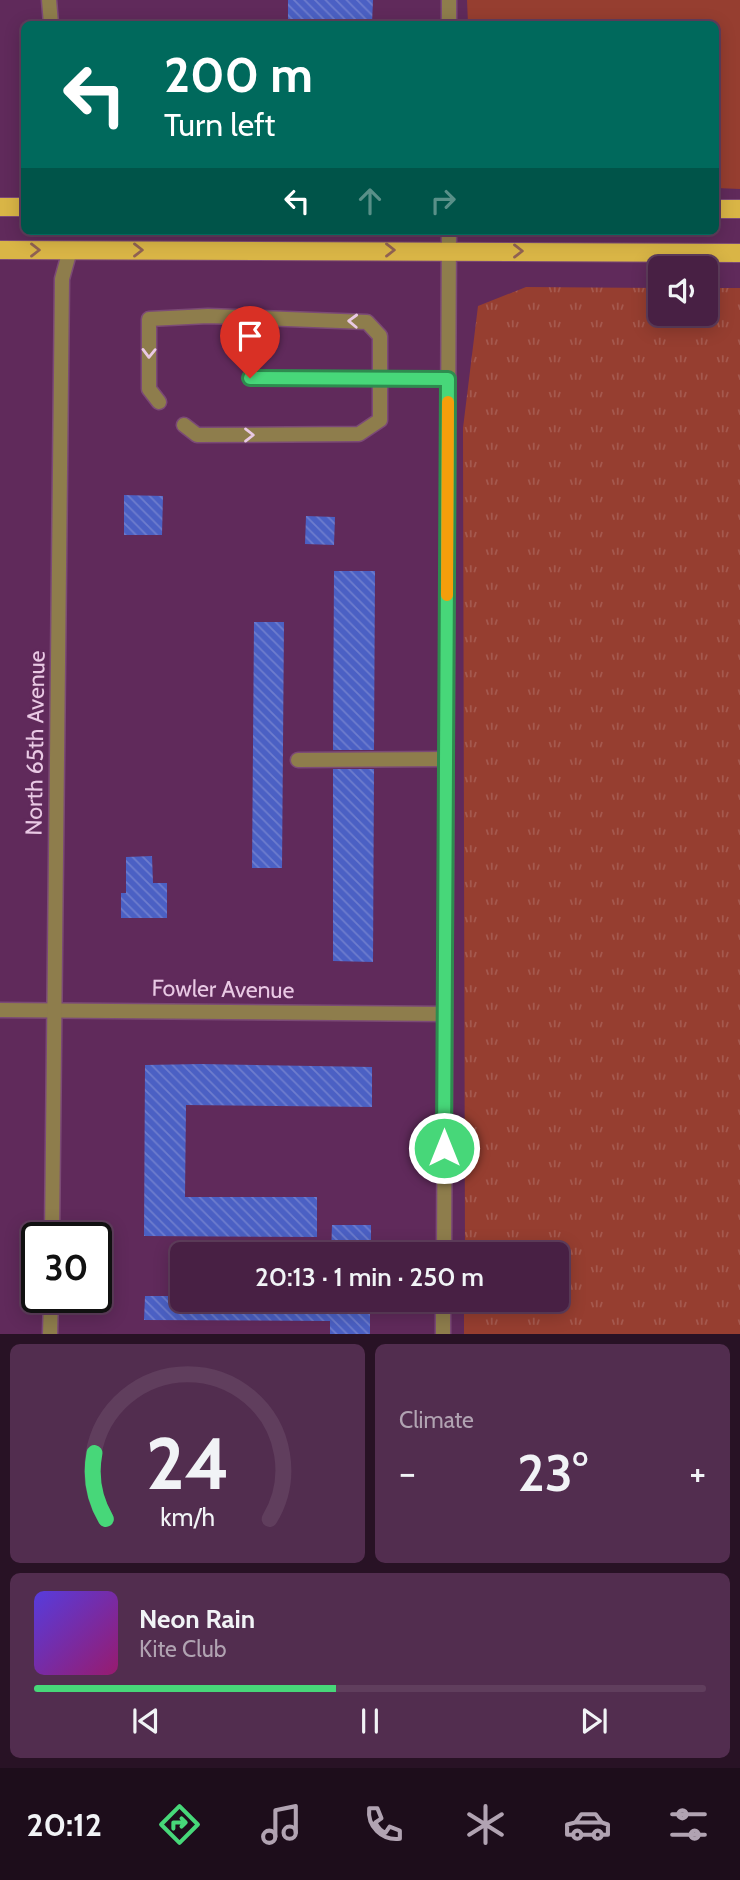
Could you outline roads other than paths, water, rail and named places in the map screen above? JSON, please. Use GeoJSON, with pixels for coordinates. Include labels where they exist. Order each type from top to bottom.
{"type":"FeatureCollection","features":[{"type":"Feature","properties":{"kind":"main road"},"geometry":{"type":"LineString","coordinates":[[0,207],[21,207]]}},
{"type":"Feature","properties":{"kind":"main road"},"geometry":{"type":"LineString","coordinates":[[719,209],[740,209]]}},
{"type":"Feature","properties":{"kind":"main road"},"geometry":{"type":"LineString","coordinates":[[0,250],[740,253]]}},
{"type":"Feature","properties":{"kind":"street"},"geometry":{"type":"LineString","coordinates":[[49,0],[51,21]]}},
{"type":"Feature","properties":{"kind":"street"},"geometry":{"type":"LineString","coordinates":[[449,0],[449,21]]}},
{"type":"Feature","properties":{"kind":"street"},"geometry":{"type":"LineString","coordinates":[[444,1242],[449,235]]}},
{"type":"Feature","properties":{"kind":"street","name":"North 65th Avenue"},"geometry":{"type":"LineString","coordinates":[[52,1222],[62,279],[70,250]]}},
{"type":"Feature","properties":{"kind":"street"},"geometry":{"type":"LineString","coordinates":[[159,402],[149,389],[149,319],[208,316],[367,322],[380,336],[380,420],[359,434],[197,435],[184,425]]}},
{"type":"Feature","properties":{"kind":"street"},"geometry":{"type":"LineString","coordinates":[[250,378],[448,379]]}},
{"type":"Feature","properties":{"kind":"street"},"geometry":{"type":"LineString","coordinates":[[299,760],[446,759]]}},
{"type":"Feature","properties":{"kind":"street","name":"Fowler Avenue"},"geometry":{"type":"LineString","coordinates":[[0,1010],[445,1014]]}},
{"type":"Feature","properties":{"kind":"street"},"geometry":{"type":"LineString","coordinates":[[443,1312],[443,1334]]}},
{"type":"Feature","properties":{"kind":"street"},"geometry":{"type":"LineString","coordinates":[[50,1334],[51,1313]]}}]}
